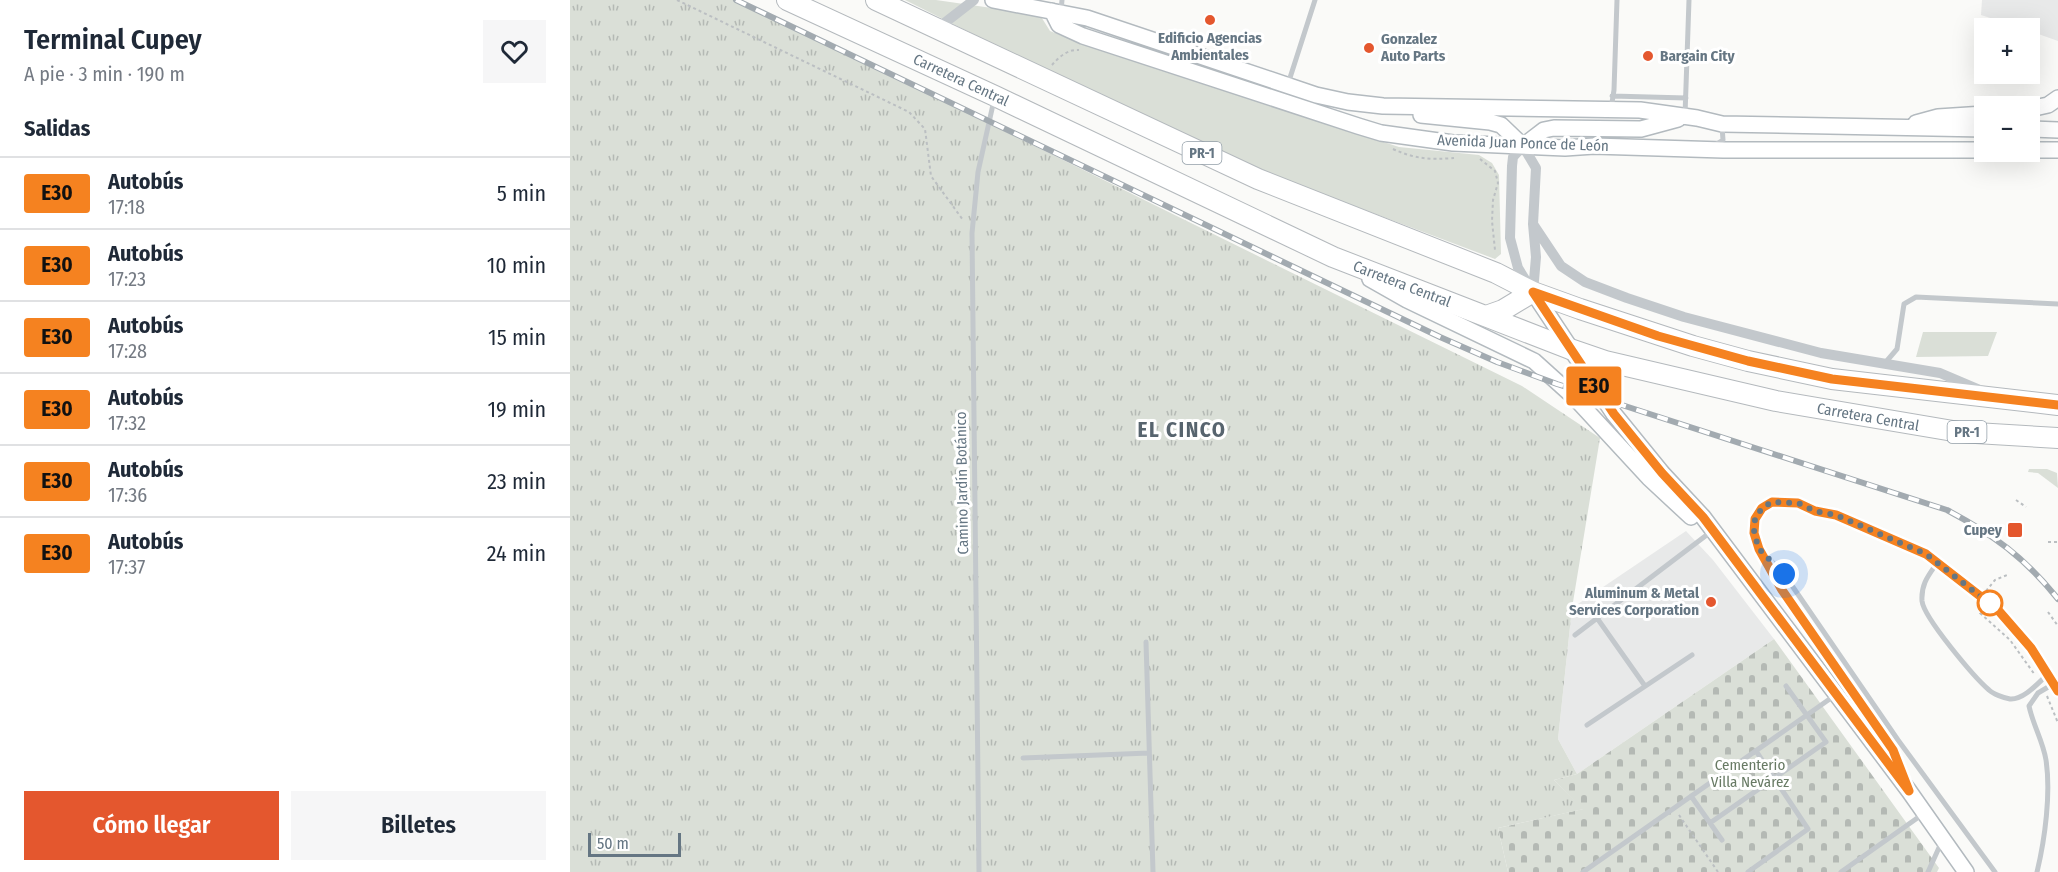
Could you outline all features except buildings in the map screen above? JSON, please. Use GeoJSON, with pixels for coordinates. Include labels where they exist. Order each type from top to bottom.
{"type":"FeatureCollection","features":[{"type":"Feature","properties":{"kind":"highway","name":"Carretera Central"},"geometry":{"type":"LineString","coordinates":[[787,0],[1333,257],[1570,349],[1605,361],[1787,403],[1959,432],[2058,438]]}},
{"type":"Feature","properties":{"kind":"highway","name":"Carretera Central"},"geometry":{"type":"LineString","coordinates":[[876,0],[1258,179],[1496,273],[1533,292],[1658,336],[1748,361],[1832,379],[2058,405]]}},
{"type":"Feature","properties":{"kind":"highway"},"geometry":{"type":"LineString","coordinates":[[1486,316],[1503,310],[1533,292]]}},
{"type":"Feature","properties":{"kind":"street"},"geometry":{"type":"LineString","coordinates":[[938,28],[974,0]]}},
{"type":"Feature","properties":{"kind":"street","name":"Avenida Juan Ponce de León"},"geometry":{"type":"LineString","coordinates":[[993,0],[1053,6],[1285,93],[1381,133],[1452,144],[1708,149],[1974,150]]}},
{"type":"Feature","properties":{"kind":"street","name":"Avenida Juan Ponce de León"},"geometry":{"type":"LineString","coordinates":[[1285,93],[1316,95],[1383,106],[1611,103],[1722,124],[1974,129]]}},
{"type":"Feature","properties":{"kind":"street"},"geometry":{"type":"LineString","coordinates":[[2040,107],[2048,105],[2058,98]]}},
{"type":"Feature","properties":{"kind":"street"},"geometry":{"type":"LineString","coordinates":[[1383,106],[1402,113],[1501,125],[1523,146],[1536,168],[1533,224],[1536,257],[1533,292]]}},
{"type":"Feature","properties":{"kind":"street"},"geometry":{"type":"LineString","coordinates":[[1897,128],[1938,117],[1974,115]]}},
{"type":"Feature","properties":{"kind":"street"},"geometry":{"type":"LineString","coordinates":[[1686,117],[1641,129],[1554,128],[1544,130],[1523,146],[1513,157],[1512,166],[1510,238],[1518,268],[1614,414],[1662,473],[1703,517],[1909,791],[1966,872]]}},
{"type":"Feature","properties":{"kind":"street"},"geometry":{"type":"LineString","coordinates":[[2040,129],[2058,130]]}},
{"type":"Feature","properties":{"kind":"street"},"geometry":{"type":"LineString","coordinates":[[2040,150],[2058,150]]}},
{"type":"Feature","properties":{"kind":"street"},"geometry":{"type":"LineString","coordinates":[[1533,224],[1561,266],[1585,282],[1628,298],[1744,333],[1821,353],[1941,373],[2000,398]]}},
{"type":"Feature","properties":{"kind":"street"},"geometry":{"type":"LineString","coordinates":[[1333,257],[1407,300],[1534,361],[1575,398],[1649,478],[1734,558]]}},
{"type":"Feature","properties":{"kind":"street"},"geometry":{"type":"LineString","coordinates":[[1943,839],[1976,872]]}},
{"type":"Feature","properties":{"kind":"lane"},"geometry":{"type":"LineString","coordinates":[[1285,93],[1315,0]]}},
{"type":"Feature","properties":{"kind":"lane"},"geometry":{"type":"LineString","coordinates":[[1617,0],[1611,103],[1686,98]]}},
{"type":"Feature","properties":{"kind":"lane"},"geometry":{"type":"LineString","coordinates":[[1686,117],[1689,0]]}},
{"type":"Feature","properties":{"kind":"lane","name":"Camino Jardín Botánico"},"geometry":{"type":"LineString","coordinates":[[979,872],[972,233],[978,172],[995,96]]}},
{"type":"Feature","properties":{"kind":"lane"},"geometry":{"type":"LineString","coordinates":[[1708,149],[1723,140],[1722,124]]}},
{"type":"Feature","properties":{"kind":"lane"},"geometry":{"type":"LineString","coordinates":[[1885,363],[1897,349],[1904,304],[1916,297],[2058,304]]}},
{"type":"Feature","properties":{"kind":"lane"},"geometry":{"type":"LineString","coordinates":[[1909,791],[1893,750],[1782,590],[1759,549],[1754,533],[1755,519],[1762,508],[1772,502],[1798,503],[1815,511],[1836,515],[1926,554],[1998,610],[2031,648],[2058,691]]}},
{"type":"Feature","properties":{"kind":"lane"},"geometry":{"type":"LineString","coordinates":[[1575,635],[1708,534]]}},
{"type":"Feature","properties":{"kind":"lane"},"geometry":{"type":"LineString","coordinates":[[1759,549],[1784,574],[1898,740],[1995,872]]}},
{"type":"Feature","properties":{"kind":"lane"},"geometry":{"type":"LineString","coordinates":[[1937,563],[1922,585],[1923,604],[1935,626],[1966,666],[1991,692],[2011,699],[2021,697],[2048,674]]}},
{"type":"Feature","properties":{"kind":"lane"},"geometry":{"type":"LineString","coordinates":[[1597,618],[1645,686]]}},
{"type":"Feature","properties":{"kind":"lane"},"geometry":{"type":"LineString","coordinates":[[1146,642],[1153,872]]}},
{"type":"Feature","properties":{"kind":"lane"},"geometry":{"type":"LineString","coordinates":[[1587,725],[1692,655]]}},
{"type":"Feature","properties":{"kind":"lane"},"geometry":{"type":"LineString","coordinates":[[2037,872],[2044,839],[2046,762],[2040,735],[2029,706],[2038,693],[2055,683]]}},
{"type":"Feature","properties":{"kind":"lane"},"geometry":{"type":"LineString","coordinates":[[1710,823],[1826,742],[1786,686]]}},
{"type":"Feature","properties":{"kind":"lane"},"geometry":{"type":"LineString","coordinates":[[1583,872],[1836,695]]}},
{"type":"Feature","properties":{"kind":"lane"},"geometry":{"type":"LineString","coordinates":[[1748,872],[1808,829],[1756,751]]}},
{"type":"Feature","properties":{"kind":"lane"},"geometry":{"type":"LineString","coordinates":[[1023,758],[1149,753]]}},
{"type":"Feature","properties":{"kind":"lane"},"geometry":{"type":"LineString","coordinates":[[1691,796],[1722,840]]}},
{"type":"Feature","properties":{"kind":"lane"},"geometry":{"type":"LineString","coordinates":[[1841,872],[1924,813]]}},
{"type":"Feature","properties":{"kind":"lane"},"geometry":{"type":"LineString","coordinates":[[1928,872],[1943,839]]}},
{"type":"Feature","properties":{"kind":"lane"},"geometry":{"type":"LineString","coordinates":[[1593,865],[1598,872]]}},
{"type":"Feature","properties":{"kind":"path"},"geometry":{"type":"LineString","coordinates":[[677,0],[909,112],[925,129],[931,176],[972,233]]}},
{"type":"Feature","properties":{"kind":"path"},"geometry":{"type":"LineString","coordinates":[[1043,79],[1059,56],[1073,50],[1083,51]]}},
{"type":"Feature","properties":{"kind":"path"},"geometry":{"type":"LineString","coordinates":[[1387,147],[1428,160],[1460,157]]}},
{"type":"Feature","properties":{"kind":"path"},"geometry":{"type":"LineString","coordinates":[[1477,158],[1483,160],[1495,171],[1498,183],[1492,210],[1495,250]]}},
{"type":"Feature","properties":{"kind":"path"},"geometry":{"type":"LineString","coordinates":[[2016,500],[2026,507]]}},
{"type":"Feature","properties":{"kind":"path"},"geometry":{"type":"LineString","coordinates":[[2048,542],[2058,542]]}},
{"type":"Feature","properties":{"kind":"path"},"geometry":{"type":"LineString","coordinates":[[2048,612],[2058,626]]}},
{"type":"Feature","properties":{"kind":"path"},"geometry":{"type":"LineString","coordinates":[[1675,808],[1718,872]]}},
{"type":"Feature","properties":{"kind":"shaded area"},"geometry":{"type":"Polygon","coordinates":[[[1982,0],[2058,0],[2058,41],[2040,35],[2040,18],[1990,18],[1981,15],[1982,0]]]}},
{"type":"Feature","properties":{"kind":"shaded area"},"geometry":{"type":"Polygon","coordinates":[[[1686,531],[1713,560],[1774,639],[1577,774],[1558,739],[1572,608],[1686,531]]]}},
{"type":"Feature","properties":{"kind":"green space"},"geometry":{"type":"Polygon","coordinates":[[[570,0],[738,0],[1522,386],[1600,438],[1572,608],[1558,739],[1577,774],[1554,780],[1584,809],[1498,828],[1508,872],[570,872],[570,0]]]}},
{"type":"Feature","properties":{"kind":"green space"},"geometry":{"type":"Polygon","coordinates":[[[905,0],[936,0],[1040,15],[1050,31],[1077,42],[1399,147],[1479,155],[1492,163],[1499,175],[1501,254],[1495,259],[1296,184],[1023,59],[905,0]]]}},
{"type":"Feature","properties":{"kind":"green space"},"geometry":{"type":"Polygon","coordinates":[[[1923,332],[1997,332],[1988,356],[1916,357],[1923,332]]]}},
{"type":"Feature","properties":{"kind":"green space"},"geometry":{"type":"Polygon","coordinates":[[[2029,469],[2047,469],[2057,473],[2058,488],[2038,473],[2028,472],[2029,469]]]}},
{"type":"Feature","properties":{"kind":"green space","name":"Cementerio Villa Nevárez"},"geometry":{"type":"Polygon","coordinates":[[[1774,639],[1939,868],[1937,872],[1508,872],[1498,828],[1583,809],[1554,780],[1577,774],[1774,639]]]}},
{"type":"Feature","properties":{"kind":"railway"},"geometry":{"type":"LineString","coordinates":[[736,0],[1440,337],[1497,362],[1557,384],[1947,510],[2007,548],[2033,571],[2058,599]]}},
{"type":"Feature","properties":{"kind":"bus line","name":"E30"},"geometry":{"type":"LineString","coordinates":[[2058,405],[1832,379],[1748,361],[1658,336],[1533,292],[1614,414],[1662,473],[1703,517],[1909,791],[1893,750],[1782,590],[1759,549],[1754,533],[1755,519],[1762,508],[1772,502],[1798,503],[1815,511],[1836,515],[1926,554],[1998,610],[2031,648],[2058,691]]}},
{"type":"Feature","properties":{"kind":"place","name":"Edificio Agencias Ambientales"},"geometry":{"type":"Point","coordinates":[1210,20]}},
{"type":"Feature","properties":{"kind":"place","name":"Gonzalez Auto Parts"},"geometry":{"type":"Point","coordinates":[1369,48]}},
{"type":"Feature","properties":{"kind":"place","name":"Bargain City"},"geometry":{"type":"Point","coordinates":[1648,56]}},
{"type":"Feature","properties":{"kind":"place","name":"Cupey"},"geometry":{"type":"Point","coordinates":[2015,530]}},
{"type":"Feature","properties":{"kind":"place","name":"Aluminum & Metal Services Corporation"},"geometry":{"type":"Point","coordinates":[1711,602]}},
{"type":"Feature","properties":{"kind":"district","name":"EL CINCO"},"geometry":{"type":"Point","coordinates":[1182,430]}},
{"type":"Feature","properties":{"kind":"route"},"geometry":{"type":"LineString","coordinates":[[1784,574],[1759,549],[1754,533],[1755,519],[1762,508],[1772,502],[1798,503],[1815,511],[1836,515],[1926,554],[1998,610],[1990,603]]}}]}
